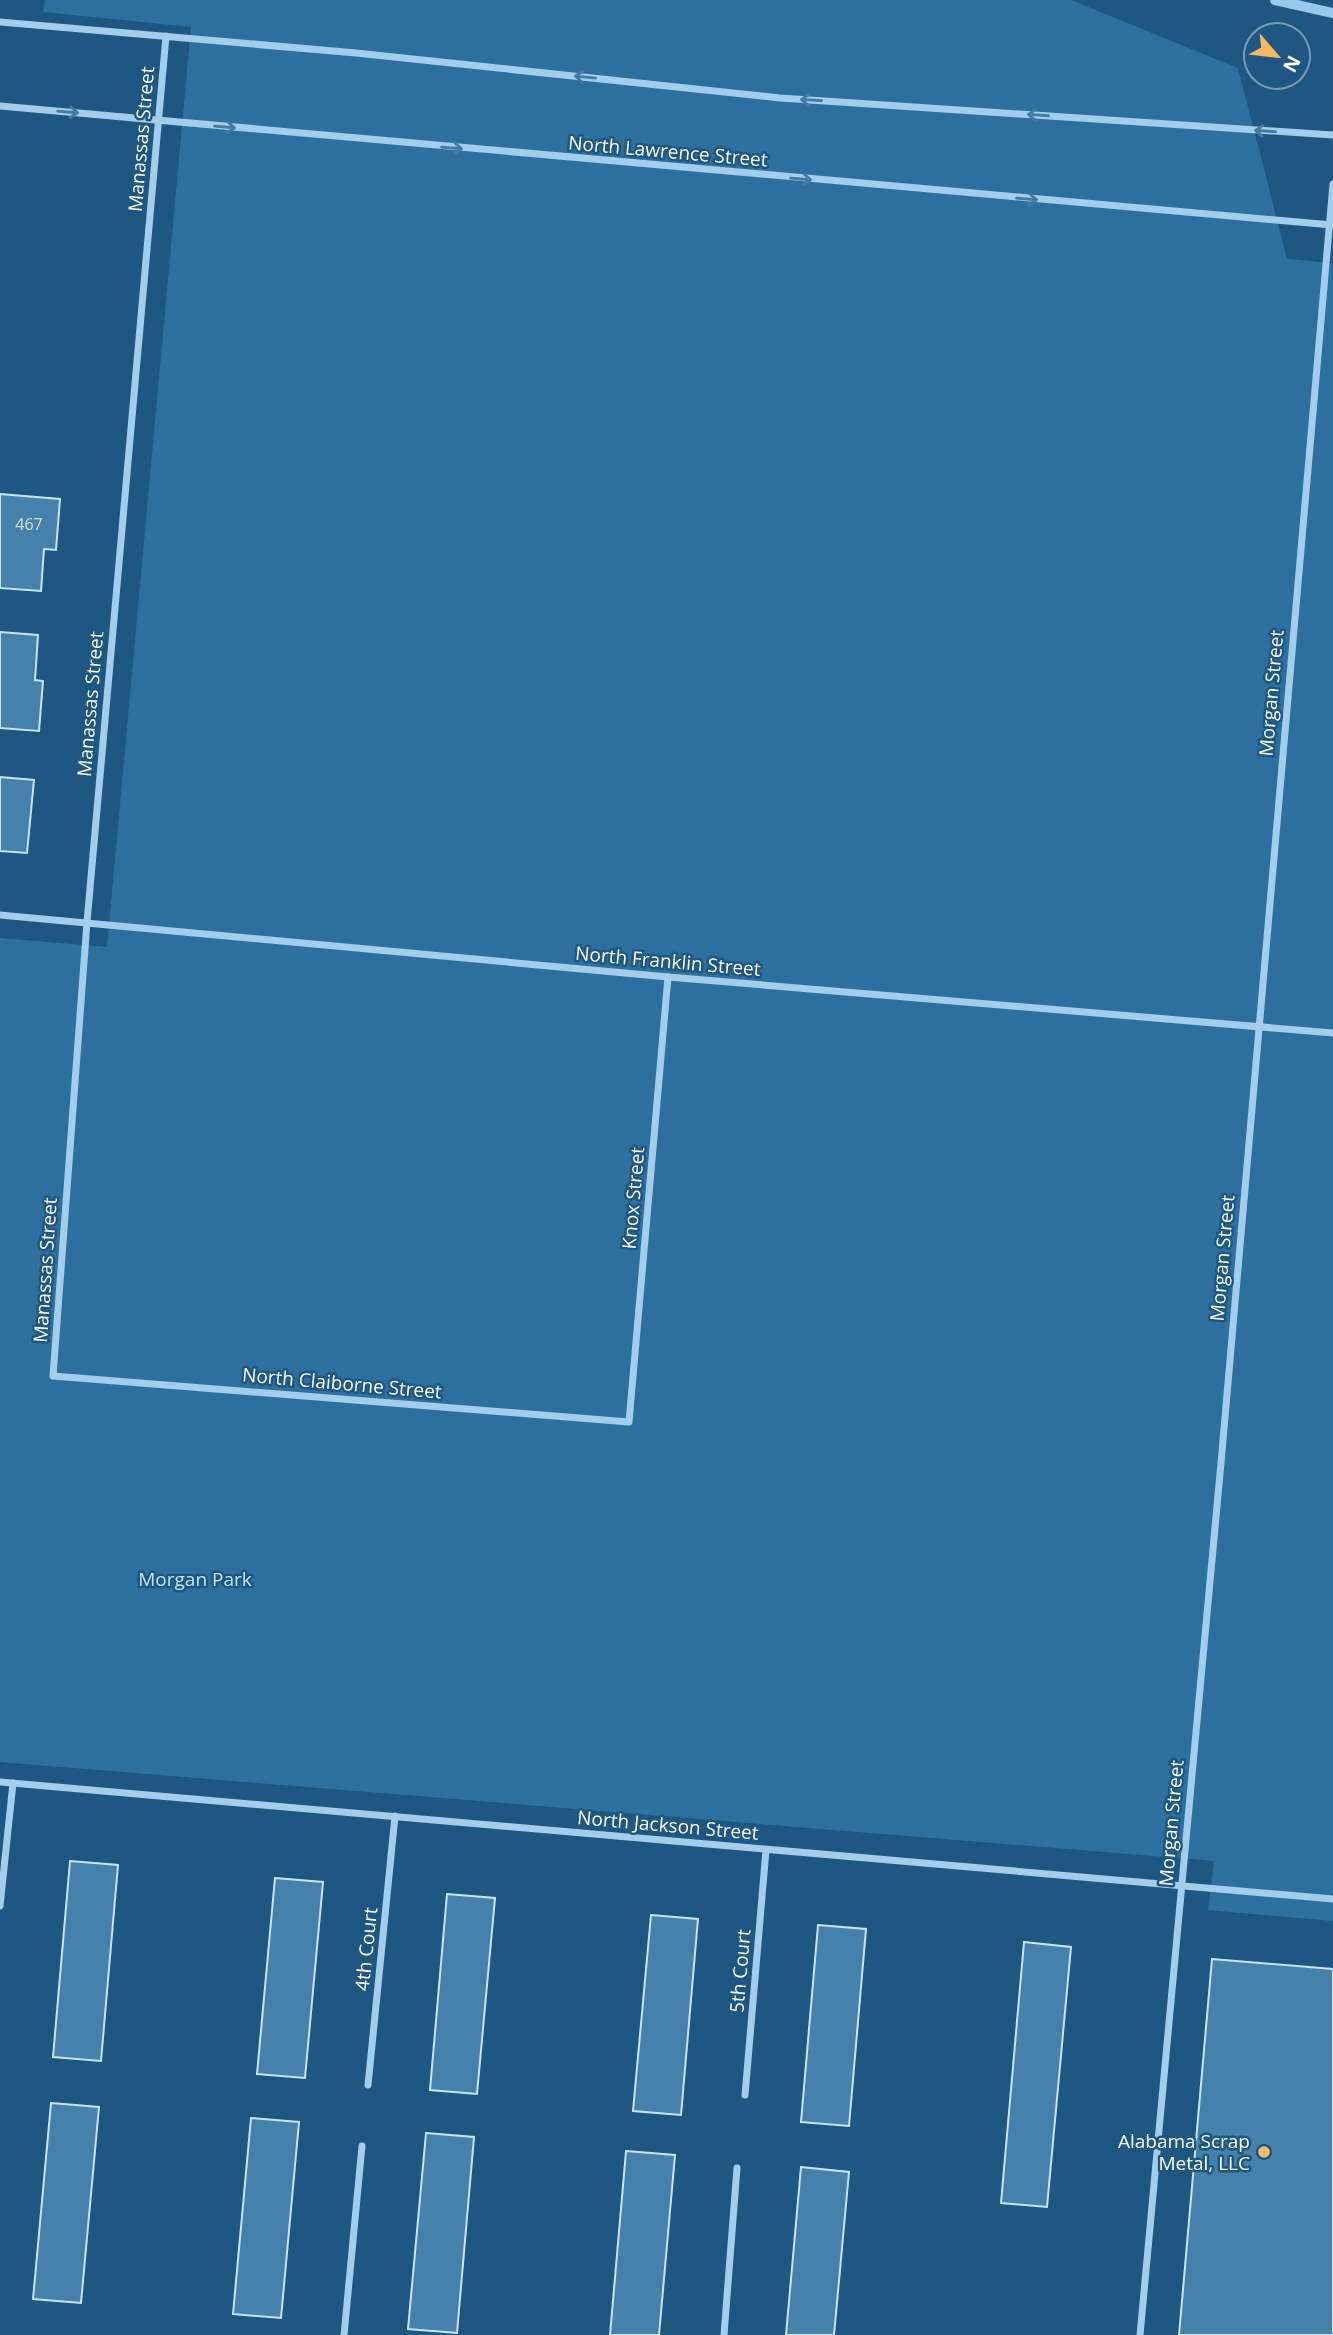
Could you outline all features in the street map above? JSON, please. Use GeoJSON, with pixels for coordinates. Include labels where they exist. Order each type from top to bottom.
{"type":"FeatureCollection","features":[{"type":"Feature","properties":{"kind":"street"},"geometry":{"type":"LineString","coordinates":[[0,22],[166,36],[780,98],[1333,135]]}},
{"type":"Feature","properties":{"kind":"street","name":"Manassas Street"},"geometry":{"type":"LineString","coordinates":[[52,1376],[87,922],[166,36]]}},
{"type":"Feature","properties":{"kind":"street","name":"North Lawrence Street"},"geometry":{"type":"LineString","coordinates":[[0,106],[1331,225]]}},
{"type":"Feature","properties":{"kind":"street","name":"Morgan Street"},"geometry":{"type":"LineString","coordinates":[[1140,2335],[1333,184]]}},
{"type":"Feature","properties":{"kind":"street","name":"North Franklin Street"},"geometry":{"type":"LineString","coordinates":[[0,915],[668,977],[1333,1033]]}},
{"type":"Feature","properties":{"kind":"street","name":"Knox Street"},"geometry":{"type":"LineString","coordinates":[[629,1422],[668,977]]}},
{"type":"Feature","properties":{"kind":"street","name":"North Claiborne Street"},"geometry":{"type":"LineString","coordinates":[[52,1376],[629,1422]]}},
{"type":"Feature","properties":{"kind":"street","name":"North Jackson Street"},"geometry":{"type":"LineString","coordinates":[[0,1782],[1333,1899]]}},
{"type":"Feature","properties":{"kind":"street"},"geometry":{"type":"LineString","coordinates":[[0,1906],[13,1783]]}},
{"type":"Feature","properties":{"kind":"street","name":"4th Court"},"geometry":{"type":"LineString","coordinates":[[368,2085],[395,1816]]}},
{"type":"Feature","properties":{"kind":"street","name":"5th Court"},"geometry":{"type":"LineString","coordinates":[[745,2095],[766,1850]]}},
{"type":"Feature","properties":{"kind":"street"},"geometry":{"type":"LineString","coordinates":[[344,2335],[362,2146]]}},
{"type":"Feature","properties":{"kind":"street"},"geometry":{"type":"LineString","coordinates":[[724,2335],[737,2168]]}},
{"type":"Feature","properties":{"kind":"green space","name":"Morgan Park"},"geometry":{"type":"Polygon","coordinates":[[[45,0],[1071,0],[1238,68],[1287,259],[1333,263],[1333,1921],[1208,1910],[1214,1861],[0,1762],[0,938],[107,947],[191,27],[43,12],[45,0]]]}},
{"type":"Feature","properties":{"kind":"building"},"geometry":{"type":"Polygon","coordinates":[[[0,494],[60,499],[56,550],[44,549],[41,591],[0,588],[0,494]]]}},
{"type":"Feature","properties":{"kind":"building"},"geometry":{"type":"Polygon","coordinates":[[[0,632],[38,635],[35,680],[43,681],[39,731],[0,728],[0,632]]]}},
{"type":"Feature","properties":{"kind":"building"},"geometry":{"type":"Polygon","coordinates":[[[0,777],[34,780],[27,853],[0,851],[0,777]]]}},
{"type":"Feature","properties":{"kind":"building"},"geometry":{"type":"Polygon","coordinates":[[[70,1861],[118,1865],[101,2061],[53,2057],[70,1861]]]}},
{"type":"Feature","properties":{"kind":"building"},"geometry":{"type":"Polygon","coordinates":[[[275,1878],[323,1882],[305,2078],[257,2074],[275,1878]]]}},
{"type":"Feature","properties":{"kind":"building"},"geometry":{"type":"Polygon","coordinates":[[[447,1894],[495,1898],[477,2094],[430,2090],[447,1894]]]}},
{"type":"Feature","properties":{"kind":"building"},"geometry":{"type":"Polygon","coordinates":[[[651,1915],[698,1919],[681,2115],[633,2111],[651,1915]]]}},
{"type":"Feature","properties":{"kind":"building"},"geometry":{"type":"Polygon","coordinates":[[[818,1925],[866,1929],[849,2126],[801,2122],[818,1925]]]}},
{"type":"Feature","properties":{"kind":"building"},"geometry":{"type":"Polygon","coordinates":[[[1024,1942],[1071,1947],[1047,2207],[1001,2203],[1024,1942]]]}},
{"type":"Feature","properties":{"kind":"building","name":"Alabama Scrap Metal, LLC"},"geometry":{"type":"Polygon","coordinates":[[[1212,1959],[1333,1969],[1333,2335],[1179,2335],[1212,1959]]]}},
{"type":"Feature","properties":{"kind":"building"},"geometry":{"type":"Polygon","coordinates":[[[51,2103],[99,2107],[81,2303],[33,2299],[51,2103]]]}},
{"type":"Feature","properties":{"kind":"building"},"geometry":{"type":"Polygon","coordinates":[[[251,2118],[299,2122],[281,2318],[233,2314],[251,2118]]]}},
{"type":"Feature","properties":{"kind":"building"},"geometry":{"type":"Polygon","coordinates":[[[426,2133],[474,2137],[457,2333],[408,2329],[426,2133]]]}},
{"type":"Feature","properties":{"kind":"building"},"geometry":{"type":"Polygon","coordinates":[[[626,2151],[675,2155],[659,2335],[610,2335],[626,2151]]]}},
{"type":"Feature","properties":{"kind":"building"},"geometry":{"type":"Polygon","coordinates":[[[801,2167],[849,2172],[834,2335],[786,2335],[801,2167]]]}},
{"type":"Feature","properties":{"kind":"waterway"},"geometry":{"type":"LineString","coordinates":[[1275,0],[1333,13]]}},
{"type":"Feature","properties":{"kind":"place","name":"Alabama Scrap Metal, LLC"},"geometry":{"type":"Point","coordinates":[1264,2152]}}]}
